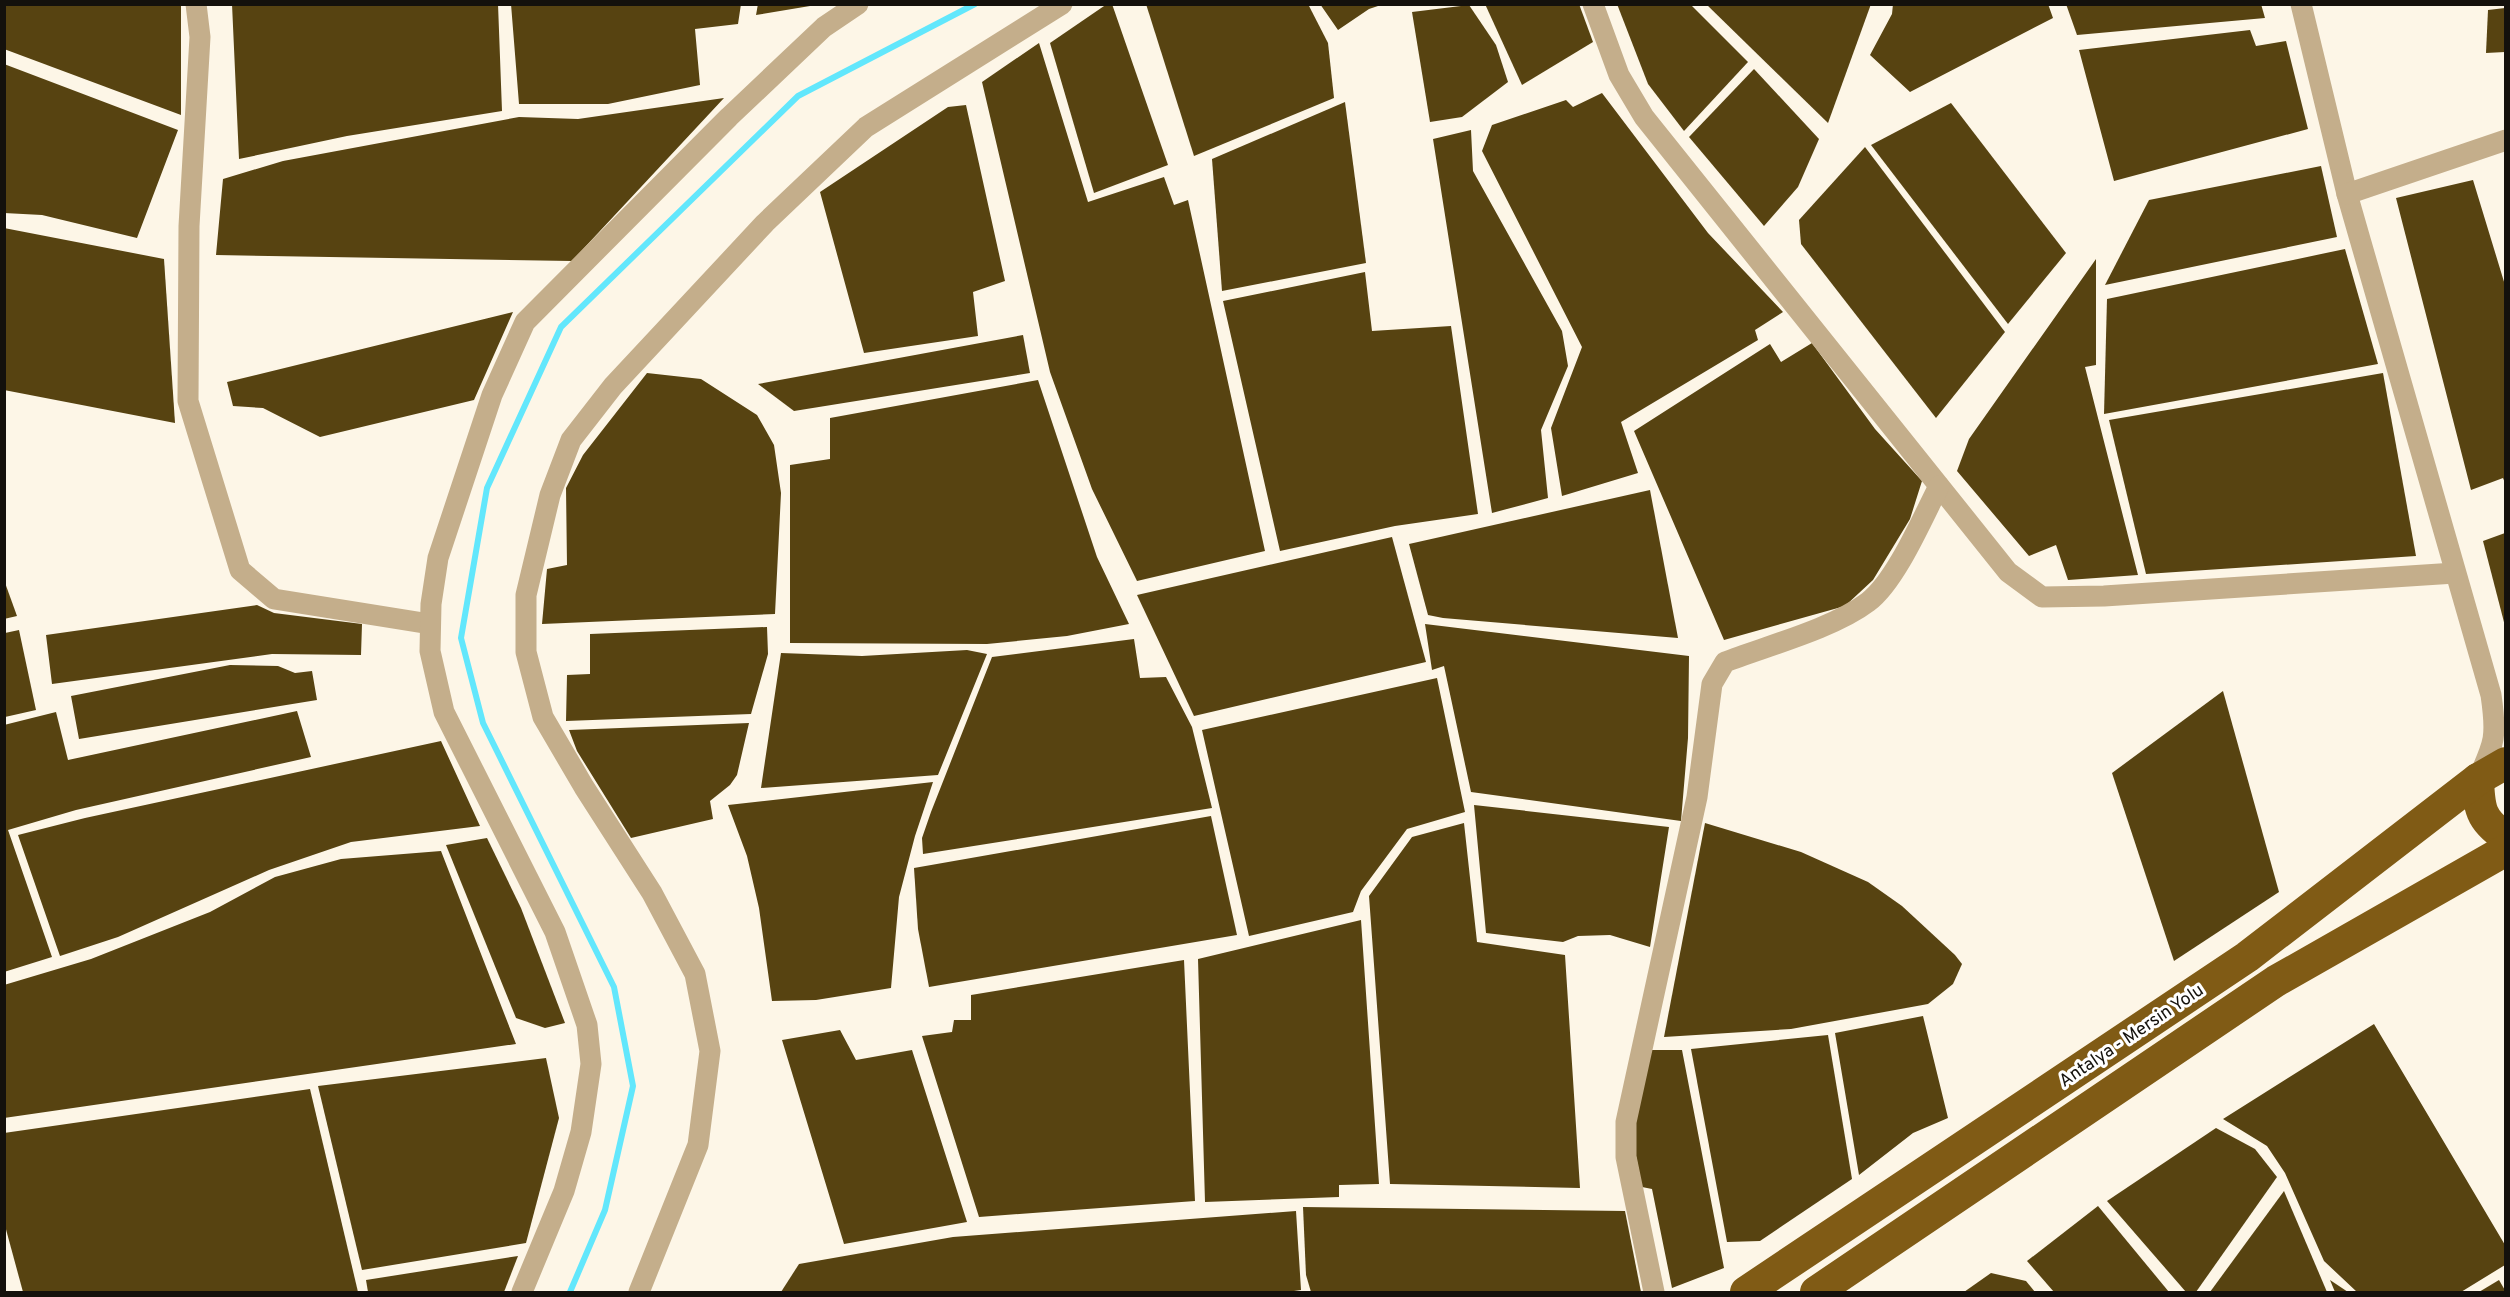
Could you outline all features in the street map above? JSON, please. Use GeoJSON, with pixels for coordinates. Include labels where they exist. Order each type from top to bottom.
{"type":"FeatureCollection","features":[{"type":"Feature","properties":{"kind":"highway","name":"Antalya - Mersin Yolu"},"geometry":{"type":"LineString","coordinates":[[1746,1293],[2247,957],[2478,779],[2505,763]]}},
{"type":"Feature","properties":{"kind":"highway"},"geometry":{"type":"LineString","coordinates":[[2478,779],[2479,808],[2494,829],[2505,837]]}},
{"type":"Feature","properties":{"kind":"highway","name":"Antalya - Mersin Yolu"},"geometry":{"type":"LineString","coordinates":[[1816,1293],[2276,981],[2505,850]]}},
{"type":"Feature","properties":{"kind":"street"},"geometry":{"type":"LineString","coordinates":[[196,4],[200,37],[189,226],[188,401],[240,570],[274,599],[430,624]]}},
{"type":"Feature","properties":{"kind":"street"},"geometry":{"type":"LineString","coordinates":[[522,1293],[564,1191],[581,1132],[591,1064],[587,1025],[555,932],[444,712],[430,651],[430,604],[438,558],[492,394],[525,322],[729,117],[824,27],[858,4]]}},
{"type":"Feature","properties":{"kind":"street"},"geometry":{"type":"LineString","coordinates":[[639,1293],[698,1145],[710,1051],[695,974],[652,893],[584,787],[543,717],[525,652],[526,595],[550,495],[571,440],[613,386],[765,223],[866,127],[1062,4]]}},
{"type":"Feature","properties":{"kind":"street"},"geometry":{"type":"LineString","coordinates":[[1593,4],[1619,75],[1644,117],[2008,572],[2042,597],[2104,596],[2455,573]]}},
{"type":"Feature","properties":{"kind":"street"},"geometry":{"type":"LineString","coordinates":[[2301,4],[2347,194],[2491,695],[2496,728],[2492,748],[2478,779]]}},
{"type":"Feature","properties":{"kind":"street"},"geometry":{"type":"LineString","coordinates":[[2347,194],[2505,140]]}},
{"type":"Feature","properties":{"kind":"street"},"geometry":{"type":"LineString","coordinates":[[1654,1293],[1626,1157],[1626,1122],[1697,797],[1712,684],[1725,662],[1838,620],[1870,602],[1892,575],[1940,486]]}},
{"type":"Feature","properties":{"kind":"street"},"geometry":{"type":"LineString","coordinates":[[2491,695],[2505,713]]}},
{"type":"Feature","properties":{"kind":"building"},"geometry":{"type":"Polygon","coordinates":[[[4,4],[181,4],[181,115],[4,49],[4,4]]]}},
{"type":"Feature","properties":{"kind":"building"},"geometry":{"type":"Polygon","coordinates":[[[232,4],[498,4],[502,111],[347,136],[239,159],[232,4]]]}},
{"type":"Feature","properties":{"kind":"building"},"geometry":{"type":"Polygon","coordinates":[[[511,4],[741,4],[738,24],[695,29],[700,85],[608,104],[519,104],[511,4]]]}},
{"type":"Feature","properties":{"kind":"building"},"geometry":{"type":"Polygon","coordinates":[[[758,4],[810,4],[810,6],[756,15],[758,4]]]}},
{"type":"Feature","properties":{"kind":"building"},"geometry":{"type":"Polygon","coordinates":[[[1107,4],[1112,4],[1168,165],[1094,193],[1050,43],[1107,4]]]}},
{"type":"Feature","properties":{"kind":"building"},"geometry":{"type":"Polygon","coordinates":[[[1146,4],[1308,4],[1328,43],[1334,98],[1194,156],[1146,4]]]}},
{"type":"Feature","properties":{"kind":"building"},"geometry":{"type":"Polygon","coordinates":[[[1320,4],[1381,5],[1369,9],[1338,30],[1320,4]]]}},
{"type":"Feature","properties":{"kind":"building"},"geometry":{"type":"Polygon","coordinates":[[[1485,4],[1579,4],[1593,42],[1522,85],[1485,4]]]}},
{"type":"Feature","properties":{"kind":"building"},"geometry":{"type":"Polygon","coordinates":[[[1617,4],[1690,4],[1748,62],[1684,131],[1648,84],[1617,4]]]}},
{"type":"Feature","properties":{"kind":"building"},"geometry":{"type":"Polygon","coordinates":[[[1706,4],[1871,4],[1828,123],[1706,4]]]}},
{"type":"Feature","properties":{"kind":"building"},"geometry":{"type":"Polygon","coordinates":[[[1893,4],[2048,4],[2053,18],[1910,92],[1870,55],[1892,14],[1893,4]]]}},
{"type":"Feature","properties":{"kind":"building"},"geometry":{"type":"Polygon","coordinates":[[[2066,4],[2261,4],[2265,18],[2077,35],[2066,4]]]}},
{"type":"Feature","properties":{"kind":"building"},"geometry":{"type":"Polygon","coordinates":[[[1469,5],[1496,45],[1508,82],[1462,117],[1430,122],[1412,12],[1469,5]]]}},
{"type":"Feature","properties":{"kind":"building"},"geometry":{"type":"Polygon","coordinates":[[[2505,8],[2505,52],[2486,53],[2488,10],[2505,8]]]}},
{"type":"Feature","properties":{"kind":"building"},"geometry":{"type":"Polygon","coordinates":[[[2250,30],[2256,46],[2286,41],[2308,129],[2114,181],[2079,50],[2250,30]]]}},
{"type":"Feature","properties":{"kind":"building"},"geometry":{"type":"Polygon","coordinates":[[[1039,43],[1088,202],[1164,177],[1174,205],[1188,200],[1265,551],[1137,581],[1092,489],[1050,372],[982,82],[1039,43]]]}},
{"type":"Feature","properties":{"kind":"building"},"geometry":{"type":"Polygon","coordinates":[[[4,64],[178,130],[137,238],[42,215],[4,213],[4,64]]]}},
{"type":"Feature","properties":{"kind":"building"},"geometry":{"type":"Polygon","coordinates":[[[1754,69],[1819,139],[1798,187],[1764,226],[1689,137],[1754,69]]]}},
{"type":"Feature","properties":{"kind":"building"},"geometry":{"type":"Polygon","coordinates":[[[1602,93],[1708,233],[1783,312],[1755,330],[1758,340],[1621,422],[1638,473],[1562,496],[1551,428],[1582,347],[1482,151],[1492,125],[1566,100],[1573,107],[1602,93]]]}},
{"type":"Feature","properties":{"kind":"building"},"geometry":{"type":"Polygon","coordinates":[[[724,98],[572,261],[216,255],[223,179],[283,161],[519,117],[578,119],[724,98]]]}},
{"type":"Feature","properties":{"kind":"building"},"geometry":{"type":"Polygon","coordinates":[[[1345,102],[1366,263],[1222,291],[1212,159],[1345,102]]]}},
{"type":"Feature","properties":{"kind":"building"},"geometry":{"type":"Polygon","coordinates":[[[1951,103],[2066,253],[2008,324],[1871,145],[1951,103]]]}},
{"type":"Feature","properties":{"kind":"building"},"geometry":{"type":"Polygon","coordinates":[[[966,105],[1005,281],[973,292],[978,336],[864,353],[820,192],[948,107],[966,105]]]}},
{"type":"Feature","properties":{"kind":"building"},"geometry":{"type":"Polygon","coordinates":[[[1471,130],[1473,171],[1562,331],[1568,366],[1541,430],[1548,498],[1492,513],[1433,139],[1471,130]]]}},
{"type":"Feature","properties":{"kind":"building"},"geometry":{"type":"Polygon","coordinates":[[[1865,147],[2005,332],[1936,418],[1801,244],[1799,220],[1865,147]]]}},
{"type":"Feature","properties":{"kind":"building"},"geometry":{"type":"Polygon","coordinates":[[[2321,166],[2337,237],[2105,285],[2149,200],[2321,166]]]}},
{"type":"Feature","properties":{"kind":"building"},"geometry":{"type":"Polygon","coordinates":[[[2473,180],[2505,285],[2505,483],[2503,478],[2471,490],[2396,198],[2473,180]]]}},
{"type":"Feature","properties":{"kind":"building"},"geometry":{"type":"Polygon","coordinates":[[[4,228],[164,259],[175,423],[4,390],[4,228]]]}},
{"type":"Feature","properties":{"kind":"building"},"geometry":{"type":"Polygon","coordinates":[[[2345,249],[2378,364],[2104,414],[2107,299],[2345,249]]]}},
{"type":"Feature","properties":{"kind":"building"},"geometry":{"type":"Polygon","coordinates":[[[2096,259],[2096,365],[2085,367],[2138,575],[2068,580],[2056,545],[2029,556],[1957,471],[1969,439],[2096,259]]]}},
{"type":"Feature","properties":{"kind":"building"},"geometry":{"type":"Polygon","coordinates":[[[1365,272],[1372,331],[1451,326],[1478,514],[1395,526],[1280,551],[1223,301],[1365,272]]]}},
{"type":"Feature","properties":{"kind":"building"},"geometry":{"type":"Polygon","coordinates":[[[513,312],[474,400],[320,437],[263,408],[233,406],[227,382],[513,312]]]}},
{"type":"Feature","properties":{"kind":"building"},"geometry":{"type":"Polygon","coordinates":[[[1023,335],[1030,373],[794,411],[758,384],[1023,335]]]}},
{"type":"Feature","properties":{"kind":"building"},"geometry":{"type":"Polygon","coordinates":[[[1812,343],[1875,429],[1922,481],[1910,519],[1873,580],[1845,606],[1724,640],[1634,431],[1770,344],[1781,362],[1812,343]]]}},
{"type":"Feature","properties":{"kind":"building"},"geometry":{"type":"Polygon","coordinates":[[[647,373],[701,379],[757,415],[774,445],[781,493],[775,614],[542,624],[547,569],[567,565],[566,488],[583,455],[647,373]]]}},
{"type":"Feature","properties":{"kind":"building"},"geometry":{"type":"Polygon","coordinates":[[[2383,373],[2416,556],[2146,574],[2109,420],[2383,373]]]}},
{"type":"Feature","properties":{"kind":"building"},"geometry":{"type":"Polygon","coordinates":[[[1038,380],[1097,557],[1129,624],[1067,636],[987,644],[790,643],[790,465],[830,459],[830,418],[1038,380]]]}},
{"type":"Feature","properties":{"kind":"building"},"geometry":{"type":"Polygon","coordinates":[[[1650,490],[1678,638],[1428,615],[1409,544],[1650,490]]]}},
{"type":"Feature","properties":{"kind":"building"},"geometry":{"type":"Polygon","coordinates":[[[2505,533],[2505,626],[2483,541],[2505,533]]]}},
{"type":"Feature","properties":{"kind":"building"},"geometry":{"type":"Polygon","coordinates":[[[1392,537],[1426,662],[1194,716],[1137,595],[1392,537]]]}},
{"type":"Feature","properties":{"kind":"building"},"geometry":{"type":"Polygon","coordinates":[[[4,580],[17,616],[4,619],[4,580]]]}},
{"type":"Feature","properties":{"kind":"building"},"geometry":{"type":"Polygon","coordinates":[[[257,605],[274,613],[362,624],[361,655],[272,654],[52,684],[46,635],[257,605]]]}},
{"type":"Feature","properties":{"kind":"building"},"geometry":{"type":"Polygon","coordinates":[[[1425,624],[1689,656],[1688,738],[1681,821],[1471,792],[1444,666],[1432,670],[1425,624]]]}},
{"type":"Feature","properties":{"kind":"building"},"geometry":{"type":"Polygon","coordinates":[[[767,627],[768,654],[751,714],[566,721],[567,675],[590,674],[590,634],[767,627]]]}},
{"type":"Feature","properties":{"kind":"building"},"geometry":{"type":"Polygon","coordinates":[[[19,630],[36,710],[5,717],[5,633],[19,630]]]}},
{"type":"Feature","properties":{"kind":"building"},"geometry":{"type":"Polygon","coordinates":[[[1134,639],[1140,678],[1166,677],[1192,727],[1212,808],[923,854],[922,838],[931,812],[992,657],[1134,639]]]}},
{"type":"Feature","properties":{"kind":"building"},"geometry":{"type":"Polygon","coordinates":[[[967,650],[987,654],[938,775],[761,788],[781,653],[862,656],[967,650]]]}},
{"type":"Feature","properties":{"kind":"building"},"geometry":{"type":"Polygon","coordinates":[[[230,665],[278,666],[295,673],[312,671],[317,700],[79,739],[71,696],[230,665]]]}},
{"type":"Feature","properties":{"kind":"building"},"geometry":{"type":"Polygon","coordinates":[[[1437,678],[1465,812],[1407,829],[1361,891],[1353,912],[1249,936],[1202,730],[1437,678]]]}},
{"type":"Feature","properties":{"kind":"building"},"geometry":{"type":"Polygon","coordinates":[[[2223,691],[2279,892],[2174,961],[2112,773],[2223,691]]]}},
{"type":"Feature","properties":{"kind":"building"},"geometry":{"type":"Polygon","coordinates":[[[297,711],[311,757],[76,810],[8,830],[52,957],[4,972],[4,725],[56,712],[68,760],[297,711]]]}},
{"type":"Feature","properties":{"kind":"building"},"geometry":{"type":"Polygon","coordinates":[[[749,723],[737,775],[730,785],[710,801],[713,819],[631,838],[577,751],[569,730],[749,723]]]}},
{"type":"Feature","properties":{"kind":"building"},"geometry":{"type":"Polygon","coordinates":[[[441,741],[480,826],[351,842],[269,870],[118,937],[60,956],[18,835],[85,818],[441,741]]]}},
{"type":"Feature","properties":{"kind":"building"},"geometry":{"type":"Polygon","coordinates":[[[933,782],[915,836],[899,897],[891,988],[816,1000],[772,1001],[759,908],[747,856],[728,805],[933,782]]]}},
{"type":"Feature","properties":{"kind":"building"},"geometry":{"type":"Polygon","coordinates":[[[1474,805],[1669,827],[1650,947],[1610,935],[1578,936],[1563,942],[1486,933],[1474,805]]]}},
{"type":"Feature","properties":{"kind":"building"},"geometry":{"type":"Polygon","coordinates":[[[1211,816],[1237,935],[929,987],[918,929],[914,868],[1211,816]]]}},
{"type":"Feature","properties":{"kind":"building"},"geometry":{"type":"Polygon","coordinates":[[[1464,823],[1477,942],[1565,955],[1580,1188],[1390,1184],[1369,896],[1412,837],[1464,823]]]}},
{"type":"Feature","properties":{"kind":"building"},"geometry":{"type":"Polygon","coordinates":[[[1705,823],[1801,852],[1868,882],[1902,906],[1955,955],[1962,964],[1953,984],[1928,1004],[1791,1029],[1664,1037],[1705,823]]]}},
{"type":"Feature","properties":{"kind":"building"},"geometry":{"type":"Polygon","coordinates":[[[487,838],[521,908],[565,1023],[545,1028],[516,1018],[446,845],[487,838]]]}},
{"type":"Feature","properties":{"kind":"building"},"geometry":{"type":"Polygon","coordinates":[[[441,851],[516,1044],[4,1118],[4,985],[91,959],[210,912],[275,877],[341,859],[441,851]]]}},
{"type":"Feature","properties":{"kind":"building"},"geometry":{"type":"Polygon","coordinates":[[[1361,920],[1379,1184],[1339,1185],[1339,1197],[1205,1202],[1198,959],[1361,920]]]}},
{"type":"Feature","properties":{"kind":"building"},"geometry":{"type":"Polygon","coordinates":[[[1184,960],[1195,1201],[979,1217],[922,1036],[952,1032],[954,1020],[971,1020],[971,995],[1184,960]]]}},
{"type":"Feature","properties":{"kind":"building"},"geometry":{"type":"Polygon","coordinates":[[[1923,1016],[1948,1118],[1913,1133],[1859,1175],[1835,1033],[1923,1016]]]}},
{"type":"Feature","properties":{"kind":"building"},"geometry":{"type":"Polygon","coordinates":[[[2374,1024],[2505,1245],[2505,1265],[2461,1292],[2357,1292],[2324,1261],[2285,1173],[2267,1146],[2223,1119],[2374,1024]]]}},
{"type":"Feature","properties":{"kind":"building"},"geometry":{"type":"Polygon","coordinates":[[[840,1030],[856,1060],[912,1050],[967,1222],[844,1244],[782,1040],[840,1030]]]}},
{"type":"Feature","properties":{"kind":"building"},"geometry":{"type":"Polygon","coordinates":[[[1828,1035],[1852,1179],[1760,1241],[1727,1242],[1691,1049],[1828,1035]]]}},
{"type":"Feature","properties":{"kind":"building"},"geometry":{"type":"Polygon","coordinates":[[[1650,1050],[1682,1050],[1724,1268],[1672,1288],[1652,1189],[1642,1187],[1635,1151],[1635,1118],[1650,1050]]]}},
{"type":"Feature","properties":{"kind":"building"},"geometry":{"type":"Polygon","coordinates":[[[546,1058],[559,1118],[526,1243],[362,1270],[318,1086],[546,1058]]]}},
{"type":"Feature","properties":{"kind":"building"},"geometry":{"type":"Polygon","coordinates":[[[310,1089],[358,1292],[23,1292],[4,1222],[4,1133],[310,1089]]]}},
{"type":"Feature","properties":{"kind":"building"},"geometry":{"type":"Polygon","coordinates":[[[2216,1128],[2255,1149],[2277,1177],[2196,1292],[2186,1292],[2107,1201],[2216,1128]]]}},
{"type":"Feature","properties":{"kind":"building"},"geometry":{"type":"Polygon","coordinates":[[[2284,1191],[2327,1292],[2210,1292],[2284,1191]]]}},
{"type":"Feature","properties":{"kind":"building"},"geometry":{"type":"Polygon","coordinates":[[[2098,1206],[2169,1292],[2054,1292],[2027,1261],[2098,1206]]]}},
{"type":"Feature","properties":{"kind":"building"},"geometry":{"type":"Polygon","coordinates":[[[1303,1207],[1625,1211],[1641,1292],[1311,1292],[1306,1275],[1303,1207]]]}},
{"type":"Feature","properties":{"kind":"building"},"geometry":{"type":"Polygon","coordinates":[[[1296,1211],[1301,1290],[1287,1292],[781,1292],[799,1264],[953,1237],[1296,1211]]]}},
{"type":"Feature","properties":{"kind":"building"},"geometry":{"type":"Polygon","coordinates":[[[518,1256],[504,1292],[368,1292],[366,1280],[518,1256]]]}},
{"type":"Feature","properties":{"kind":"building"},"geometry":{"type":"Polygon","coordinates":[[[1991,1273],[2026,1281],[2035,1292],[1964,1292],[1991,1273]]]}},
{"type":"Feature","properties":{"kind":"building"},"geometry":{"type":"Polygon","coordinates":[[[2330,1280],[2348,1292],[2335,1292],[2330,1280]]]}},
{"type":"Feature","properties":{"kind":"building"},"geometry":{"type":"Polygon","coordinates":[[[2499,1280],[2506,1292],[2479,1292],[2499,1280]]]}},
{"type":"Feature","properties":{"kind":"waterway"},"geometry":{"type":"LineString","coordinates":[[570,1292],[605,1210],[633,1086],[614,987],[483,723],[461,638],[487,488],[561,327],[798,96],[975,4]]}}]}
